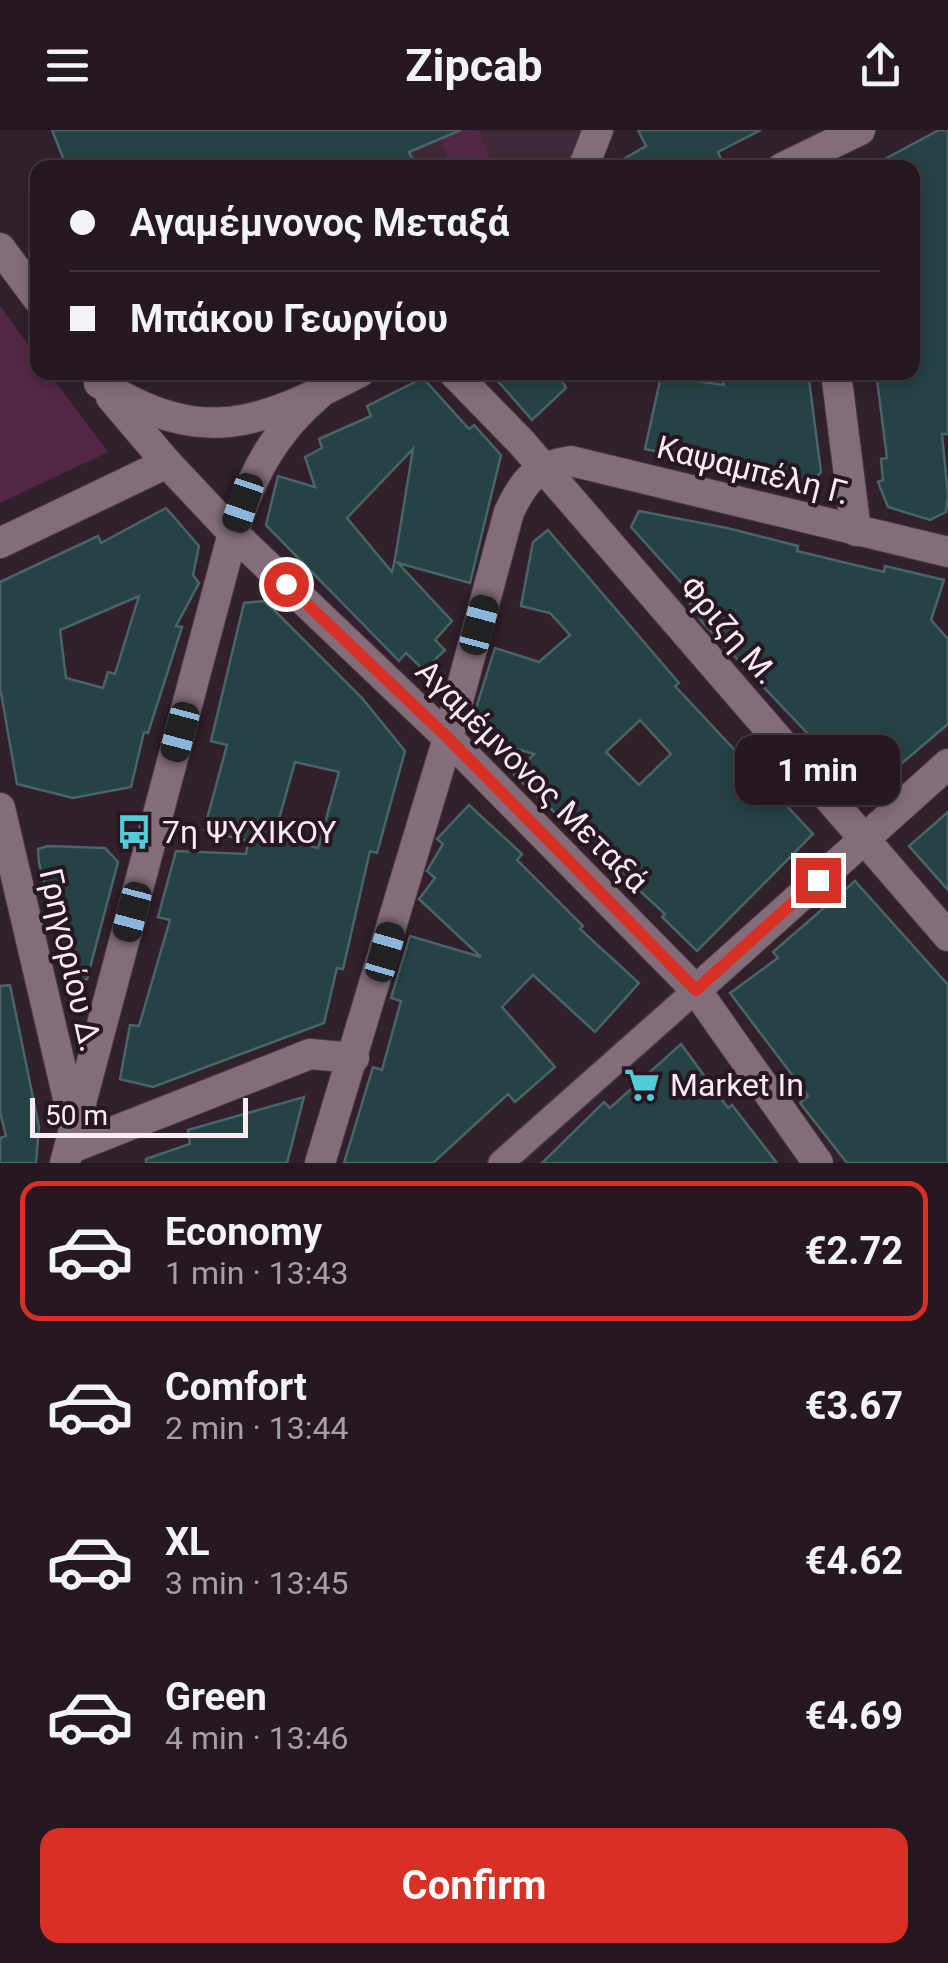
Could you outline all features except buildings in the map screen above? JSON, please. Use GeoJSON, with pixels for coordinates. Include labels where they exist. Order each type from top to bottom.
{"type":"FeatureCollection","features":[{"type":"Feature","properties":{"kind":"street"},"geometry":{"type":"LineString","coordinates":[[586,160],[598,130]]}},
{"type":"Feature","properties":{"kind":"street"},"geometry":{"type":"LineString","coordinates":[[806,160],[860,130]]}},
{"type":"Feature","properties":{"kind":"street"},"geometry":{"type":"LineString","coordinates":[[0,248],[30,289]]}},
{"type":"Feature","properties":{"kind":"street","name":"Αγαμέμνονος Μεταξά"},"geometry":{"type":"LineString","coordinates":[[97,380],[233,533],[448,738],[696,990],[818,1163]]}},
{"type":"Feature","properties":{"kind":"street"},"geometry":{"type":"LineString","coordinates":[[98,380],[132,404],[204,426],[249,420],[345,380]]}},
{"type":"Feature","properties":{"kind":"street","name":"Φριζη Μ."},"geometry":{"type":"LineString","coordinates":[[461,380],[542,466],[948,936]]}},
{"type":"Feature","properties":{"kind":"street"},"geometry":{"type":"LineString","coordinates":[[837,380],[856,531]]}},
{"type":"Feature","properties":{"kind":"street"},"geometry":{"type":"LineString","coordinates":[[70,1147],[233,533],[257,466],[271,442],[319,394]]}},
{"type":"Feature","properties":{"kind":"street","name":"Καψαμπέλη Γ."},"geometry":{"type":"LineString","coordinates":[[542,466],[571,461],[948,552]]}},
{"type":"Feature","properties":{"kind":"street"},"geometry":{"type":"LineString","coordinates":[[0,542],[167,463]]}},
{"type":"Feature","properties":{"kind":"street"},"geometry":{"type":"LineString","coordinates":[[320,1163],[448,738],[510,512],[521,486],[542,466]]}},
{"type":"Feature","properties":{"kind":"street"},"geometry":{"type":"LineString","coordinates":[[502,1163],[948,764]]}},
{"type":"Feature","properties":{"kind":"street","name":"Γρηγορίου Δ."},"geometry":{"type":"LineString","coordinates":[[0,808],[70,1147]]}},
{"type":"Feature","properties":{"kind":"street"},"geometry":{"type":"LineString","coordinates":[[70,1147],[310,1054],[354,1058]]}},
{"type":"Feature","properties":{"kind":"shaded area"},"geometry":{"type":"Polygon","coordinates":[[[309,130],[591,130],[580,160],[320,160],[309,130]]]}},
{"type":"Feature","properties":{"kind":"shaded area"},"geometry":{"type":"Polygon","coordinates":[[[456,130],[479,130],[490,160],[448,160],[439,137],[456,130]]]}},
{"type":"Feature","properties":{"kind":"shaded area"},"geometry":{"type":"Polygon","coordinates":[[[0,306],[30,347],[30,380],[54,380],[108,452],[0,503],[0,306]]]}},
{"type":"Feature","properties":{"kind":"place","name":"7η ΨΥΧΙΚΟΥ"},"geometry":{"type":"Point","coordinates":[134,832]}},
{"type":"Feature","properties":{"kind":"place","name":"Market In"},"geometry":{"type":"Point","coordinates":[642,1085]}},
{"type":"Feature","properties":{"kind":"route"},"geometry":{"type":"LineString","coordinates":[[286,584],[448,738],[696,990],[818,880]]}}]}
